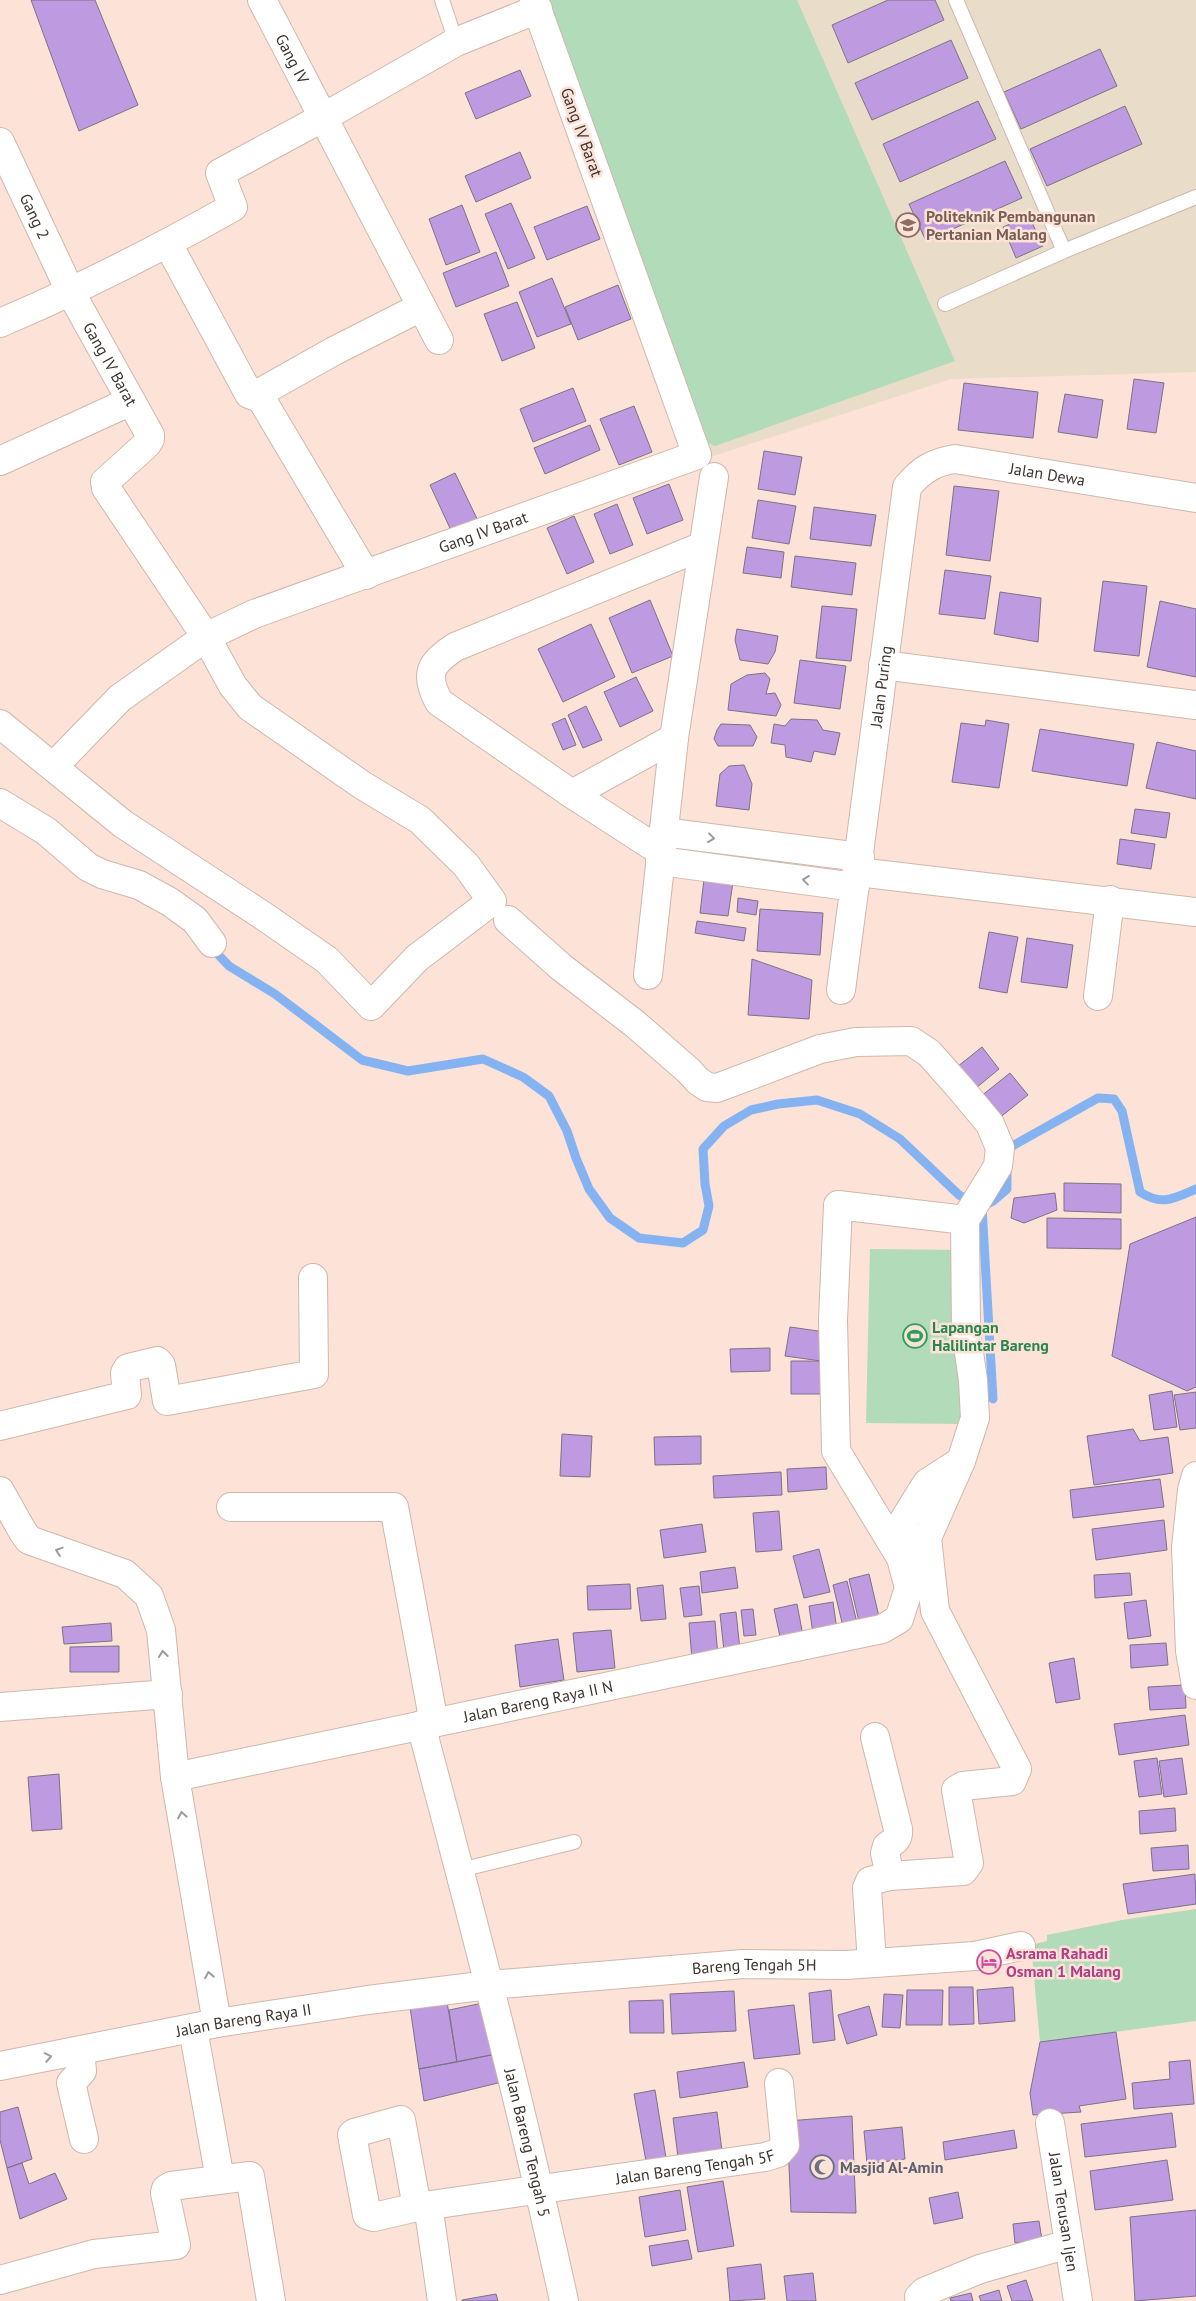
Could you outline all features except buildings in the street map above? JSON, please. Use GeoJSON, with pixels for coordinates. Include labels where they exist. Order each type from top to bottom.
{"type":"FeatureCollection","features":[{"type":"Feature","properties":{"kind":"street","name":"Gang IV"},"geometry":{"type":"LineString","coordinates":[[262,0],[439,340]]}},
{"type":"Feature","properties":{"kind":"street"},"geometry":{"type":"LineString","coordinates":[[0,323],[71,293],[168,244],[233,207],[220,173],[324,117],[456,42],[536,4]]}},
{"type":"Feature","properties":{"kind":"street","name":"Gang IV Barat"},"geometry":{"type":"LineString","coordinates":[[71,293],[150,439],[147,444],[109,477],[105,482],[106,488],[206,637],[254,614],[697,455],[536,4]]}},
{"type":"Feature","properties":{"kind":"street","name":"Gang 2"},"geometry":{"type":"LineString","coordinates":[[0,142],[71,293]]}},
{"type":"Feature","properties":{"kind":"street"},"geometry":{"type":"LineString","coordinates":[[168,244],[250,394],[259,394],[334,351],[421,307]]}},
{"type":"Feature","properties":{"kind":"street"},"geometry":{"type":"LineString","coordinates":[[259,394],[366,574]]}},
{"type":"Feature","properties":{"kind":"street"},"geometry":{"type":"LineString","coordinates":[[0,461],[131,401]]}},
{"type":"Feature","properties":{"kind":"street","name":"Jalan Dewa"},"geometry":{"type":"LineString","coordinates":[[907,487],[917,475],[930,466],[955,459],[1196,498]]}},
{"type":"Feature","properties":{"kind":"street"},"geometry":{"type":"LineString","coordinates":[[648,975],[674,738],[714,477]]}},
{"type":"Feature","properties":{"kind":"street","name":"Jalan Puring"},"geometry":{"type":"LineString","coordinates":[[841,990],[882,665],[907,487]]}},
{"type":"Feature","properties":{"kind":"street"},"geometry":{"type":"LineString","coordinates":[[703,546],[455,647],[441,656],[431,668],[430,686],[439,702],[572,794],[661,848],[1110,900],[1196,912]]}},
{"type":"Feature","properties":{"kind":"street"},"geometry":{"type":"LineString","coordinates":[[0,724],[123,824],[327,960],[371,1006],[418,958],[492,901],[466,865],[420,820],[362,785],[250,707],[232,686],[206,637],[120,698],[53,767]]}},
{"type":"Feature","properties":{"kind":"street"},"geometry":{"type":"LineString","coordinates":[[882,665],[1196,705]]}},
{"type":"Feature","properties":{"kind":"street"},"geometry":{"type":"LineString","coordinates":[[572,794],[674,738]]}},
{"type":"Feature","properties":{"kind":"street"},"geometry":{"type":"LineString","coordinates":[[0,803],[46,831],[88,867],[102,874],[139,885],[170,902],[195,920],[212,943]]}},
{"type":"Feature","properties":{"kind":"street"},"geometry":{"type":"LineString","coordinates":[[1098,996],[1110,900]]}},
{"type":"Feature","properties":{"kind":"street"},"geometry":{"type":"LineString","coordinates":[[508,920],[561,966],[635,1024],[689,1070],[698,1082],[707,1087],[717,1088],[820,1049],[856,1042],[911,1041],[929,1053],[990,1124],[1000,1148],[998,1166],[965,1220],[966,1332],[973,1380],[975,1418],[961,1462],[927,1538],[935,1611],[1017,1769],[1012,1781],[962,1786],[956,1790],[969,1863],[963,1871],[890,1876],[870,1881],[867,1888],[872,1963]]}},
{"type":"Feature","properties":{"kind":"street"},"geometry":{"type":"LineString","coordinates":[[901,1558],[836,1451],[833,1320],[838,1205],[965,1220]]}},
{"type":"Feature","properties":{"kind":"street"},"geometry":{"type":"LineString","coordinates":[[0,1426],[127,1395],[125,1373],[128,1368],[157,1361],[161,1366],[167,1401],[314,1374],[313,1278]]}},
{"type":"Feature","properties":{"kind":"street"},"geometry":{"type":"LineString","coordinates":[[901,1558],[904,1520],[927,1483],[961,1462]]}},
{"type":"Feature","properties":{"kind":"street"},"geometry":{"type":"LineString","coordinates":[[1196,1476],[1192,1490],[1190,1651],[1196,1685]]}},
{"type":"Feature","properties":{"kind":"street"},"geometry":{"type":"LineString","coordinates":[[0,1491],[22,1532],[30,1540],[125,1574],[149,1596],[161,1630],[175,1777],[205,2026],[220,2179]]}},
{"type":"Feature","properties":{"kind":"street","name":"Jalan Bareng Tengah 5"},"geometry":{"type":"LineString","coordinates":[[231,1507],[394,1507],[427,1724],[460,1870],[540,2190],[564,2301]]}},
{"type":"Feature","properties":{"kind":"street","name":"Jalan Bareng Raya II N"},"geometry":{"type":"LineString","coordinates":[[175,1777],[882,1629],[899,1619],[909,1588],[901,1558]]}},
{"type":"Feature","properties":{"kind":"street"},"geometry":{"type":"LineString","coordinates":[[0,1707],[168,1694]]}},
{"type":"Feature","properties":{"kind":"street"},"geometry":{"type":"LineString","coordinates":[[875,1737],[899,1836],[896,1841],[887,1846],[885,1853],[890,1876]]}},
{"type":"Feature","properties":{"kind":"street","name":"Bareng Tengah 5H"},"geometry":{"type":"LineString","coordinates":[[489,1985],[744,1964],[846,1965],[975,1956],[1020,1946]]}},
{"type":"Feature","properties":{"kind":"street","name":"Jalan Bareng Raya II"},"geometry":{"type":"LineString","coordinates":[[0,2066],[205,2026],[368,2000],[489,1985]]}},
{"type":"Feature","properties":{"kind":"street"},"geometry":{"type":"LineString","coordinates":[[80,2051],[82,2071],[71,2083],[84,2139]]}},
{"type":"Feature","properties":{"kind":"street","name":"Jalan Bareng Tengah 5F"},"geometry":{"type":"LineString","coordinates":[[422,2206],[401,2120],[352,2135],[367,2215],[374,2217],[422,2206],[765,2157],[778,2153],[785,2145],[779,2083]]}},
{"type":"Feature","properties":{"kind":"street","name":"Jalan Terusan Ijen"},"geometry":{"type":"LineString","coordinates":[[1050,2123],[1078,2301]]}},
{"type":"Feature","properties":{"kind":"street"},"geometry":{"type":"LineString","coordinates":[[0,2280],[94,2254],[176,2245],[165,2194],[166,2189],[171,2186],[250,2176],[271,2301]]}},
{"type":"Feature","properties":{"kind":"street"},"geometry":{"type":"LineString","coordinates":[[422,2206],[442,2301]]}},
{"type":"Feature","properties":{"kind":"street"},"geometry":{"type":"LineString","coordinates":[[920,2301],[919,2297],[924,2292],[980,2270],[1069,2244]]}},
{"type":"Feature","properties":{"kind":"lane"},"geometry":{"type":"LineString","coordinates":[[442,0],[456,42]]}},
{"type":"Feature","properties":{"kind":"lane"},"geometry":{"type":"LineString","coordinates":[[956,0],[1064,250]]}},
{"type":"Feature","properties":{"kind":"lane"},"geometry":{"type":"LineString","coordinates":[[945,304],[1064,250],[1196,197]]}},
{"type":"Feature","properties":{"kind":"lane"},"geometry":{"type":"LineString","coordinates":[[460,1870],[574,1842]]}},
{"type":"Feature","properties":{"kind":"shaded area","name":"Politeknik Pembangunan Pertanian Malang"},"geometry":{"type":"Polygon","coordinates":[[[539,0],[1196,0],[1196,372],[951,379],[704,459],[539,0]]]}},
{"type":"Feature","properties":{"kind":"green space"},"geometry":{"type":"Polygon","coordinates":[[[539,0],[797,0],[955,361],[715,446],[697,438],[539,0]]]}},
{"type":"Feature","properties":{"kind":"green space","name":"Lapangan Halilintar Bareng"},"geometry":{"type":"Polygon","coordinates":[[[870,1249],[960,1250],[964,1424],[866,1423],[870,1249]]]}},
{"type":"Feature","properties":{"kind":"green space"},"geometry":{"type":"Polygon","coordinates":[[[1196,1909],[1196,2021],[1040,2042],[1031,1945],[1047,1941],[1047,1935],[1122,1920],[1196,1909]]]}},
{"type":"Feature","properties":{"kind":"waterway"},"geometry":{"type":"LineString","coordinates":[[210,946],[229,966],[275,994],[362,1060],[408,1071],[483,1059],[523,1077],[549,1096],[567,1131],[589,1189],[610,1218],[639,1238],[683,1243],[703,1230],[709,1206],[705,1184],[703,1149],[724,1126],[751,1110],[778,1104],[817,1100],[860,1114],[900,1139],[959,1195],[982,1207],[993,1201],[1007,1189],[1007,1166]]}},
{"type":"Feature","properties":{"kind":"waterway"},"geometry":{"type":"LineString","coordinates":[[1007,1153],[1007,1149],[1098,1098],[1114,1099],[1122,1111],[1140,1192],[1155,1199],[1168,1200],[1196,1189]]}},
{"type":"Feature","properties":{"kind":"waterway"},"geometry":{"type":"LineString","coordinates":[[982,1207],[993,1399]]}},
{"type":"Feature","properties":{"kind":"place","name":"Politeknik Pembangunan Pertanian Malang"},"geometry":{"type":"Point","coordinates":[908,225]}},
{"type":"Feature","properties":{"kind":"place","name":"Lapangan Halilintar Bareng"},"geometry":{"type":"Point","coordinates":[915,1336]}},
{"type":"Feature","properties":{"kind":"place","name":"Asrama Rahadi Osman 1 Malang"},"geometry":{"type":"Point","coordinates":[989,1962]}},
{"type":"Feature","properties":{"kind":"place","name":"Masjid Al-Amin"},"geometry":{"type":"Point","coordinates":[822,2167]}}]}
